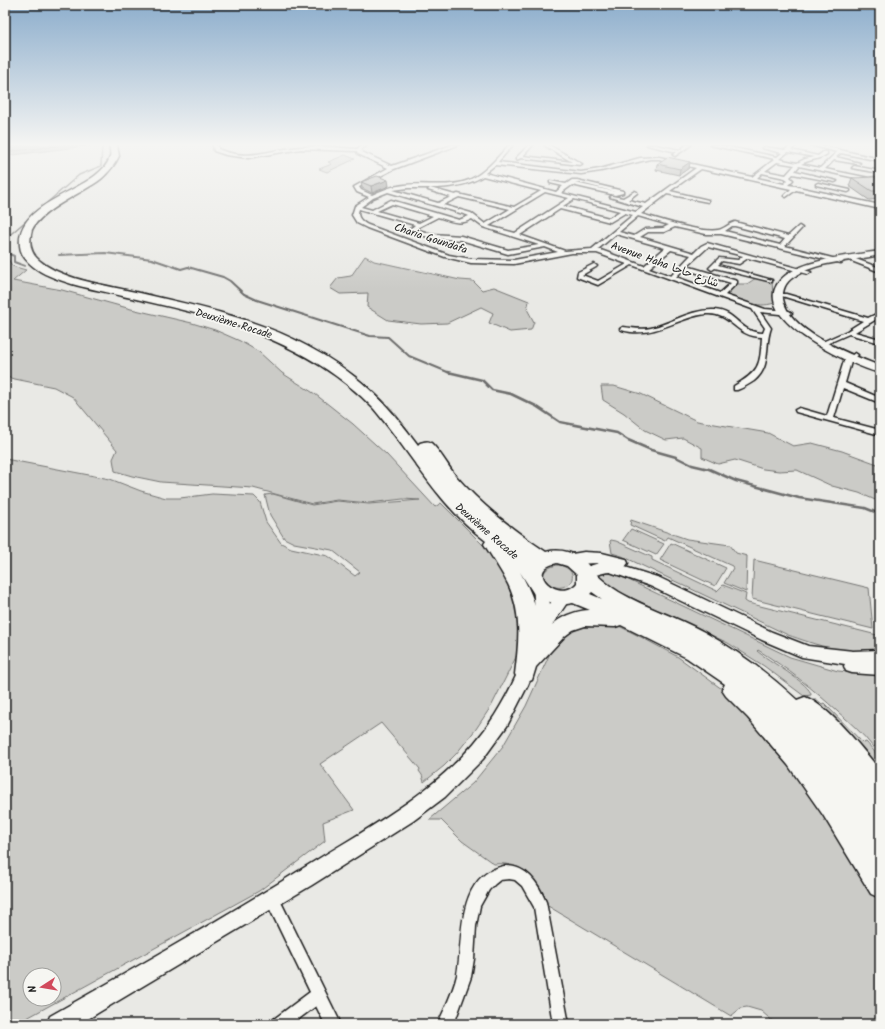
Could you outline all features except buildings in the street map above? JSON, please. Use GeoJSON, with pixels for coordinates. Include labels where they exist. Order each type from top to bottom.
{"type":"FeatureCollection","features":[{"type":"Feature","properties":{"kind":"highway","name":"Deuxième Rocade"},"geometry":{"type":"LineString","coordinates":[[71,193],[49,207],[32,222],[25,235],[24,243],[26,252],[32,259],[46,270],[67,279],[222,317],[250,326],[288,341],[325,361],[358,385],[378,404],[397,425],[440,487],[482,529],[517,557],[536,582]]}},
{"type":"Feature","properties":{"kind":"highway","name":"Deuxième Rocade"},"geometry":{"type":"LineString","coordinates":[[78,193],[60,204],[40,222],[34,233],[33,240],[34,247],[41,258],[54,267],[73,274],[225,311],[260,322],[294,335],[332,355],[355,371],[388,399],[407,421],[444,473],[476,508],[514,539],[544,559]]}},
{"type":"Feature","properties":{"kind":"highway"},"geometry":{"type":"LineString","coordinates":[[482,529],[509,568],[526,603],[529,629],[528,667]]}},
{"type":"Feature","properties":{"kind":"highway"},"geometry":{"type":"LineString","coordinates":[[880,818],[845,768],[810,727],[774,692],[736,663],[717,650],[678,628],[609,595],[586,574],[580,565],[571,560],[557,556],[544,559],[537,564],[536,582],[549,594],[569,596],[628,620],[689,649],[752,691],[791,727],[827,770],[880,852]]}},
{"type":"Feature","properties":{"kind":"highway"},"geometry":{"type":"LineString","coordinates":[[569,596],[584,587],[586,574]]}},
{"type":"Feature","properties":{"kind":"highway"},"geometry":{"type":"LineString","coordinates":[[528,667],[560,627],[572,620],[587,617],[628,620]]}},
{"type":"Feature","properties":{"kind":"highway"},"geometry":{"type":"LineString","coordinates":[[689,649],[707,668],[755,710],[794,753],[830,803],[880,885]]}},
{"type":"Feature","properties":{"kind":"highway"},"geometry":{"type":"LineString","coordinates":[[736,663],[748,667],[770,679],[812,713],[853,754],[880,789]]}},
{"type":"Feature","properties":{"kind":"street"},"geometry":{"type":"LineString","coordinates":[[364,193],[373,197]]}},
{"type":"Feature","properties":{"kind":"street"},"geometry":{"type":"LineString","coordinates":[[357,207],[364,201],[381,193]]}},
{"type":"Feature","properties":{"kind":"street"},"geometry":{"type":"LineString","coordinates":[[398,193],[440,205],[466,208],[480,200]]}},
{"type":"Feature","properties":{"kind":"street"},"geometry":{"type":"LineString","coordinates":[[444,193],[455,196],[459,195],[513,208]]}},
{"type":"Feature","properties":{"kind":"street"},"geometry":{"type":"LineString","coordinates":[[485,226],[539,193]]}},
{"type":"Feature","properties":{"kind":"street"},"geometry":{"type":"LineString","coordinates":[[557,193],[674,225],[706,232],[720,232],[733,224],[789,238]]}},
{"type":"Feature","properties":{"kind":"street"},"geometry":{"type":"LineString","coordinates":[[624,200],[634,193]]}},
{"type":"Feature","properties":{"kind":"street","name":"Avenue Haha شارع حاحا"},"geometry":{"type":"LineString","coordinates":[[665,193],[614,232],[594,250],[754,308],[765,311],[786,313]]}},
{"type":"Feature","properties":{"kind":"street"},"geometry":{"type":"LineString","coordinates":[[671,193],[706,201]]}},
{"type":"Feature","properties":{"kind":"street"},"geometry":{"type":"LineString","coordinates":[[786,196],[790,193]]}},
{"type":"Feature","properties":{"kind":"street"},"geometry":{"type":"LineString","coordinates":[[821,193],[880,207]]}},
{"type":"Feature","properties":{"kind":"street"},"geometry":{"type":"LineString","coordinates":[[842,198],[846,193]]}},
{"type":"Feature","properties":{"kind":"street"},"geometry":{"type":"LineString","coordinates":[[440,205],[455,196]]}},
{"type":"Feature","properties":{"kind":"street"},"geometry":{"type":"LineString","coordinates":[[600,196],[624,200],[630,204]]}},
{"type":"Feature","properties":{"kind":"street"},"geometry":{"type":"LineString","coordinates":[[516,235],[574,197]]}},
{"type":"Feature","properties":{"kind":"street"},"geometry":{"type":"LineString","coordinates":[[591,202],[597,198],[645,208]]}},
{"type":"Feature","properties":{"kind":"street"},"geometry":{"type":"LineString","coordinates":[[374,211],[391,202],[461,222],[473,216]]}},
{"type":"Feature","properties":{"kind":"street"},"geometry":{"type":"LineString","coordinates":[[560,207],[610,220],[630,204]]}},
{"type":"Feature","properties":{"kind":"street"},"geometry":{"type":"LineString","coordinates":[[357,207],[420,225]]}},
{"type":"Feature","properties":{"kind":"street","name":"Charia Goundafa"},"geometry":{"type":"LineString","coordinates":[[357,207],[355,214],[359,221],[371,228],[452,258],[483,262],[514,262],[564,252],[594,250]]}},
{"type":"Feature","properties":{"kind":"street"},"geometry":{"type":"LineString","coordinates":[[466,208],[485,226],[547,245],[564,252]]}},
{"type":"Feature","properties":{"kind":"street"},"geometry":{"type":"LineString","coordinates":[[552,212],[561,214],[572,210]]}},
{"type":"Feature","properties":{"kind":"street"},"geometry":{"type":"LineString","coordinates":[[397,238],[438,215]]}},
{"type":"Feature","properties":{"kind":"street"},"geometry":{"type":"LineString","coordinates":[[635,238],[646,230],[664,230],[674,225]]}},
{"type":"Feature","properties":{"kind":"street"},"geometry":{"type":"LineString","coordinates":[[782,247],[799,228]]}},
{"type":"Feature","properties":{"kind":"street"},"geometry":{"type":"LineString","coordinates":[[737,243],[756,229]]}},
{"type":"Feature","properties":{"kind":"street"},"geometry":{"type":"LineString","coordinates":[[412,230],[429,235],[461,238],[508,252],[547,245]]}},
{"type":"Feature","properties":{"kind":"street"},"geometry":{"type":"LineString","coordinates":[[614,232],[696,255]]}},
{"type":"Feature","properties":{"kind":"street"},"geometry":{"type":"LineString","coordinates":[[720,232],[737,243],[747,256],[805,271]]}},
{"type":"Feature","properties":{"kind":"street"},"geometry":{"type":"LineString","coordinates":[[672,278],[708,242],[716,243]]}},
{"type":"Feature","properties":{"kind":"street"},"geometry":{"type":"LineString","coordinates":[[706,245],[737,243],[782,247],[841,261]]}},
{"type":"Feature","properties":{"kind":"street"},"geometry":{"type":"LineString","coordinates":[[645,268],[669,248]]}},
{"type":"Feature","properties":{"kind":"street"},"geometry":{"type":"LineString","coordinates":[[786,313],[784,295],[788,284],[805,271],[880,253]]}},
{"type":"Feature","properties":{"kind":"street"},"geometry":{"type":"LineString","coordinates":[[706,274],[721,259],[739,262],[747,256]]}},
{"type":"Feature","properties":{"kind":"street"},"geometry":{"type":"LineString","coordinates":[[880,257],[841,261],[805,271],[787,278],[778,290],[777,297],[786,313],[802,331],[880,370]]}},
{"type":"Feature","properties":{"kind":"street"},"geometry":{"type":"LineString","coordinates":[[854,260],[880,270]]}},
{"type":"Feature","properties":{"kind":"street"},"geometry":{"type":"LineString","coordinates":[[594,266],[579,275],[581,278],[595,283],[630,262]]}},
{"type":"Feature","properties":{"kind":"street"},"geometry":{"type":"LineString","coordinates":[[714,266],[770,280]]}},
{"type":"Feature","properties":{"kind":"street"},"geometry":{"type":"LineString","coordinates":[[683,267],[735,282],[721,296]]}},
{"type":"Feature","properties":{"kind":"street"},"geometry":{"type":"LineString","coordinates":[[784,295],[869,321]]}},
{"type":"Feature","properties":{"kind":"street"},"geometry":{"type":"LineString","coordinates":[[737,388],[752,379],[762,369],[765,335],[768,328],[754,308]]}},
{"type":"Feature","properties":{"kind":"street"},"geometry":{"type":"LineString","coordinates":[[623,329],[642,331],[654,329],[699,314],[713,312],[723,313],[728,316],[746,334],[757,336],[765,335]]}},
{"type":"Feature","properties":{"kind":"street"},"geometry":{"type":"LineString","coordinates":[[825,343],[849,332],[880,314]]}},
{"type":"Feature","properties":{"kind":"street"},"geometry":{"type":"LineString","coordinates":[[849,332],[880,342]]}},
{"type":"Feature","properties":{"kind":"street"},"geometry":{"type":"LineString","coordinates":[[853,356],[880,367]]}},
{"type":"Feature","properties":{"kind":"street"},"geometry":{"type":"LineString","coordinates":[[830,419],[848,361],[853,356]]}},
{"type":"Feature","properties":{"kind":"street"},"geometry":{"type":"LineString","coordinates":[[841,384],[880,401]]}},
{"type":"Feature","properties":{"kind":"street"},"geometry":{"type":"LineString","coordinates":[[799,410],[880,433]]}},
{"type":"Feature","properties":{"kind":"street"},"geometry":{"type":"LineString","coordinates":[[571,560],[591,557],[613,560],[643,572],[656,582]]}},
{"type":"Feature","properties":{"kind":"street"},"geometry":{"type":"LineString","coordinates":[[586,574],[597,569],[610,567],[656,582],[767,636],[807,652],[816,658],[853,666],[880,668]]}},
{"type":"Feature","properties":{"kind":"street"},"geometry":{"type":"LineString","coordinates":[[536,582],[543,606],[543,626]]}},
{"type":"Feature","properties":{"kind":"street"},"geometry":{"type":"LineString","coordinates":[[58,1024],[194,947],[272,899],[437,792],[452,779],[491,736],[511,703],[528,667],[543,626],[552,610],[569,596]]}},
{"type":"Feature","properties":{"kind":"street"},"geometry":{"type":"LineString","coordinates":[[807,652],[853,658],[880,657]]}},
{"type":"Feature","properties":{"kind":"street"},"geometry":{"type":"LineString","coordinates":[[446,1024],[462,982],[465,968],[469,917],[474,899],[487,880],[506,872],[516,874],[523,878],[534,891],[541,907],[561,1024]]}},
{"type":"Feature","properties":{"kind":"street"},"geometry":{"type":"LineString","coordinates":[[272,899],[333,1024]]}},
{"type":"Feature","properties":{"kind":"street"},"geometry":{"type":"LineString","coordinates":[[279,1024],[319,995]]}},
{"type":"Feature","properties":{"kind":"shaded area"},"geometry":{"type":"Polygon","coordinates":[[[68,198],[52,208],[39,219],[30,231],[29,246],[35,258],[40,262],[52,270],[72,277],[204,309],[259,326],[286,336],[312,349],[336,363],[360,380],[383,400],[410,433],[433,468],[451,490],[481,519],[514,545],[512,547],[479,520],[459,501],[432,469],[398,421],[383,403],[354,377],[331,361],[307,347],[257,326],[204,310],[71,277],[58,273],[51,270],[34,258],[28,246],[29,231],[38,218],[51,207],[68,198]]]}},
{"type":"Feature","properties":{"kind":"shaded area"},"geometry":{"type":"Polygon","coordinates":[[[5,253],[12,266],[26,270],[13,281],[62,290],[131,309],[192,323],[215,330],[240,341],[259,352],[282,373],[315,394],[353,424],[387,455],[435,507],[441,503],[491,553],[514,588],[522,620],[517,655],[492,705],[476,729],[456,754],[424,782],[419,771],[420,769],[381,723],[320,764],[354,810],[323,822],[325,841],[259,891],[62,999],[62,967],[22,967],[22,1007],[47,1007],[16,1024],[5,1024],[5,459],[110,479],[141,491],[166,498],[180,498],[212,494],[254,496],[260,502],[266,522],[281,543],[291,548],[328,556],[355,576],[360,572],[332,550],[294,543],[284,538],[270,515],[265,495],[273,494],[312,505],[337,501],[369,504],[420,500],[403,499],[369,503],[337,500],[312,504],[253,488],[161,482],[115,471],[113,459],[117,450],[73,397],[54,387],[5,377],[5,253]]]}},
{"type":"Feature","properties":{"kind":"shaded area"},"geometry":{"type":"Polygon","coordinates":[[[365,256],[374,261],[460,280],[473,281],[482,290],[494,287],[529,301],[527,309],[534,322],[531,330],[510,332],[489,323],[493,313],[481,307],[447,323],[421,324],[388,320],[367,307],[368,293],[340,294],[330,288],[338,278],[351,276],[365,256]]]}},
{"type":"Feature","properties":{"kind":"shaded area"},"geometry":{"type":"Polygon","coordinates":[[[756,278],[772,282],[774,303],[768,305],[755,304],[725,294],[736,284],[747,284],[756,278]]]}},
{"type":"Feature","properties":{"kind":"shaded area"},"geometry":{"type":"Polygon","coordinates":[[[601,386],[614,386],[641,394],[697,421],[768,433],[793,446],[812,443],[842,451],[880,465],[880,502],[859,493],[832,486],[797,470],[779,471],[763,469],[735,460],[718,464],[702,457],[702,448],[683,438],[666,440],[645,430],[624,413],[603,400],[601,386]]]}},
{"type":"Feature","properties":{"kind":"shaded area"},"geometry":{"type":"Polygon","coordinates":[[[631,520],[687,539],[730,545],[736,553],[747,556],[746,592],[724,583],[733,568],[732,566],[668,537],[665,541],[630,525],[631,520]]]}},
{"type":"Feature","properties":{"kind":"shaded area"},"geometry":{"type":"Polygon","coordinates":[[[631,529],[664,544],[656,555],[623,540],[631,529]]]}},
{"type":"Feature","properties":{"kind":"shaded area"},"geometry":{"type":"Polygon","coordinates":[[[611,540],[652,557],[652,560],[717,591],[723,585],[746,594],[745,601],[748,603],[877,635],[880,633],[880,647],[870,651],[847,651],[821,646],[788,635],[622,556],[612,553],[611,540]]]}},
{"type":"Feature","properties":{"kind":"shaded area"},"geometry":{"type":"Polygon","coordinates":[[[671,543],[726,568],[715,586],[660,560],[671,543]]]}},
{"type":"Feature","properties":{"kind":"shaded area"},"geometry":{"type":"Polygon","coordinates":[[[754,560],[869,588],[873,629],[752,599],[754,560]]]}},
{"type":"Feature","properties":{"kind":"shaded area"},"geometry":{"type":"Polygon","coordinates":[[[560,565],[568,569],[572,574],[572,579],[570,583],[565,586],[553,586],[544,578],[544,572],[553,566],[560,565]]]}},
{"type":"Feature","properties":{"kind":"shaded area"},"geometry":{"type":"Polygon","coordinates":[[[607,573],[616,574],[790,657],[838,671],[880,675],[880,744],[873,747],[857,729],[819,695],[789,671],[758,650],[757,651],[762,655],[797,679],[804,685],[811,695],[804,696],[764,666],[728,643],[609,587],[599,577],[607,573]]]}},
{"type":"Feature","properties":{"kind":"shaded area"},"geometry":{"type":"Polygon","coordinates":[[[877,604],[880,604],[880,633],[877,604]]]}},
{"type":"Feature","properties":{"kind":"shaded area"},"geometry":{"type":"Polygon","coordinates":[[[609,621],[678,657],[726,692],[820,801],[880,901],[880,1024],[776,1024],[761,1011],[747,1007],[741,1008],[731,1016],[548,906],[541,888],[529,874],[522,869],[504,864],[494,864],[462,841],[441,820],[429,820],[473,783],[503,746],[526,706],[556,640],[568,629],[609,621]]]}},
{"type":"Feature","properties":{"kind":"shaded area"},"geometry":{"type":"Polygon","coordinates":[[[812,699],[816,699],[822,704],[824,703],[863,743],[866,742],[878,758],[880,765],[880,777],[811,701],[812,699]]]}},
{"type":"Feature","properties":{"kind":"waterway"},"geometry":{"type":"LineString","coordinates":[[6,245],[5,239],[58,193]]}},
{"type":"Feature","properties":{"kind":"waterway"},"geometry":{"type":"LineString","coordinates":[[6,244],[7,253],[14,256],[14,262],[25,266]]}},
{"type":"Feature","properties":{"kind":"waterway"},"geometry":{"type":"LineString","coordinates":[[59,255],[105,253],[152,259],[181,269],[188,267],[223,277],[230,281],[244,294],[257,300],[370,336],[388,337],[409,356],[450,373]]}},
{"type":"Feature","properties":{"kind":"waterway"},"geometry":{"type":"LineString","coordinates":[[448,372],[482,380],[492,390],[511,394],[536,406],[560,422],[617,433],[628,440],[651,450],[676,457],[692,465],[709,469],[736,481],[799,498],[865,508],[880,514]]}}]}
